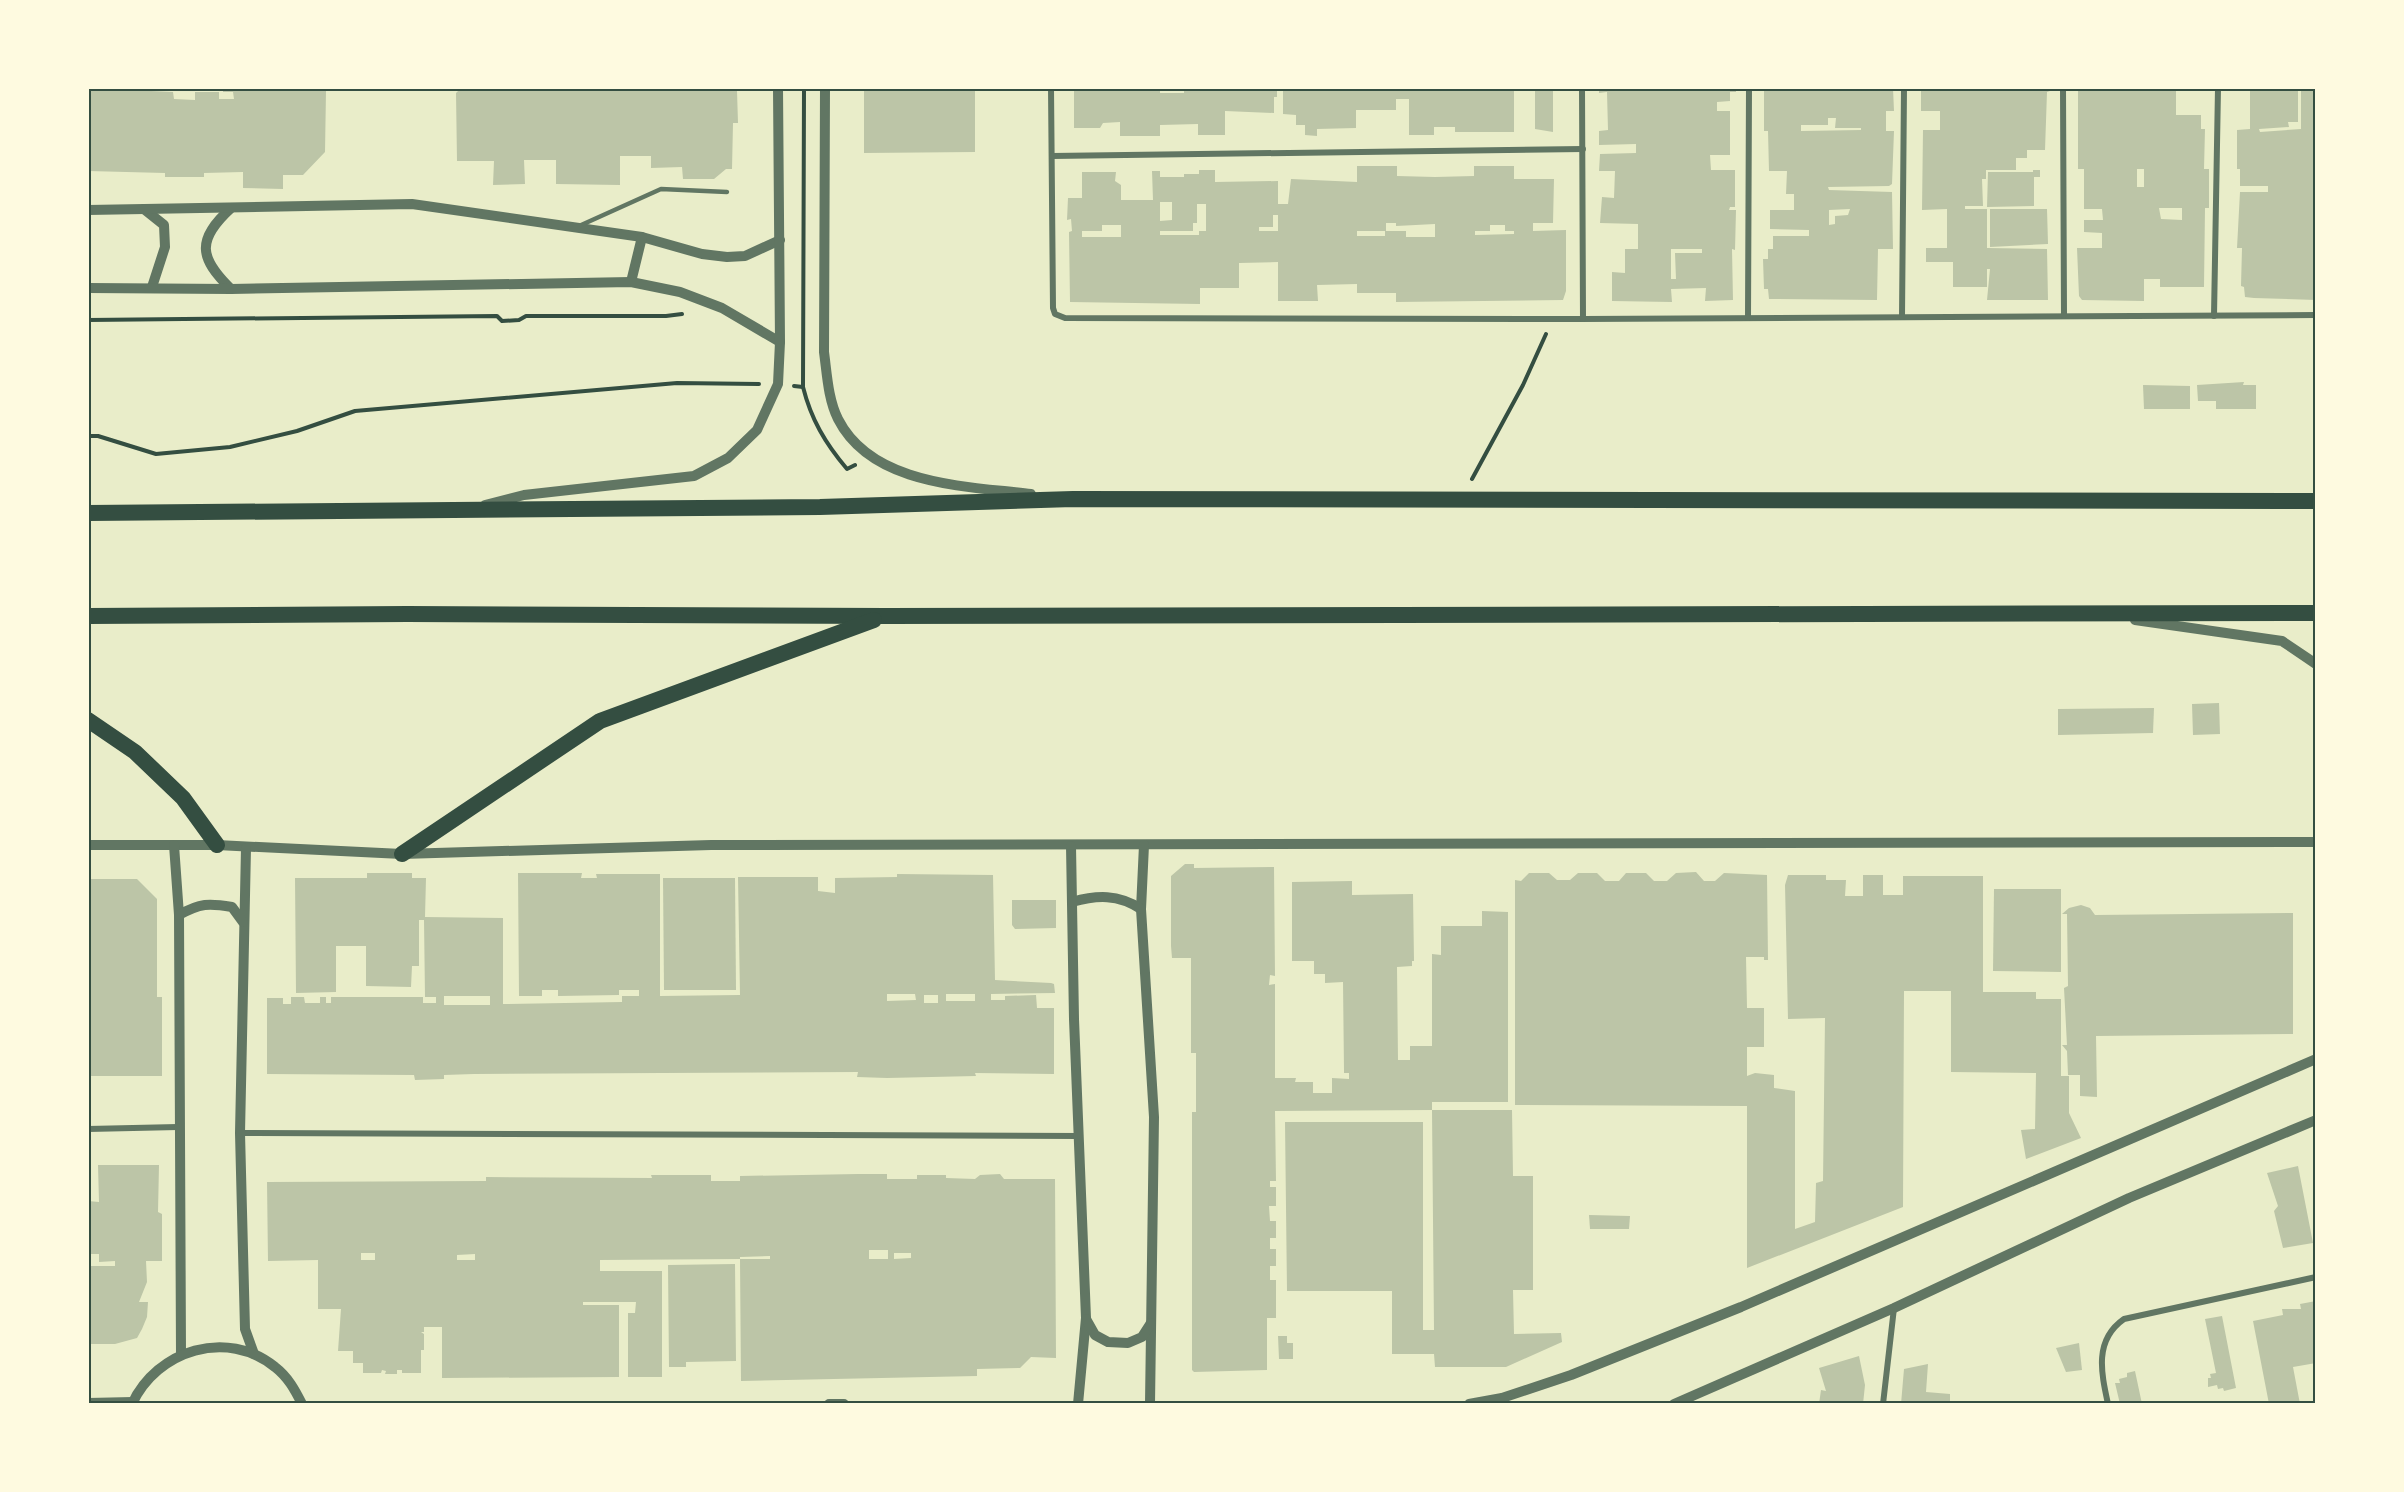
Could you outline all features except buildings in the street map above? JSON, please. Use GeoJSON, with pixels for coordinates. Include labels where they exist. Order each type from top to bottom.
{"type":"FeatureCollection","features":[{"type":"Feature","properties":{"kind":"highway"},"geometry":{"type":"LineString","coordinates":[[88,513],[456,512],[820,507],[1073,499],[2316,501]]}},
{"type":"Feature","properties":{"kind":"highway"},"geometry":{"type":"LineString","coordinates":[[88,616],[2316,613]]}},
{"type":"Feature","properties":{"kind":"highway"},"geometry":{"type":"LineString","coordinates":[[402,854],[600,721],[886,616]]}},
{"type":"Feature","properties":{"kind":"highway"},"geometry":{"type":"LineString","coordinates":[[88,720],[135,753],[183,798],[217,845]]}},
{"type":"Feature","properties":{"kind":"street"},"geometry":{"type":"LineString","coordinates":[[456,512],[524,495],[694,476],[728,458],[757,430],[778,384],[780,240],[778,88]]}},
{"type":"Feature","properties":{"kind":"street"},"geometry":{"type":"LineString","coordinates":[[825,88],[824,352],[828,388],[838,419],[860,447],[872,458],[899,471],[953,484],[1073,499]]}},
{"type":"Feature","properties":{"kind":"street"},"geometry":{"type":"LineString","coordinates":[[1051,88],[1053,308],[1059,316],[1583,319],[2316,315]]}},
{"type":"Feature","properties":{"kind":"street"},"geometry":{"type":"LineString","coordinates":[[1582,88],[1583,319]]}},
{"type":"Feature","properties":{"kind":"street"},"geometry":{"type":"LineString","coordinates":[[1748,318],[1749,88]]}},
{"type":"Feature","properties":{"kind":"street"},"geometry":{"type":"LineString","coordinates":[[1902,318],[1904,88]]}},
{"type":"Feature","properties":{"kind":"street"},"geometry":{"type":"LineString","coordinates":[[2062,88],[2064,315]]}},
{"type":"Feature","properties":{"kind":"street"},"geometry":{"type":"LineString","coordinates":[[2214,316],[2218,88]]}},
{"type":"Feature","properties":{"kind":"street"},"geometry":{"type":"LineString","coordinates":[[1052,156],[1582,149]]}},
{"type":"Feature","properties":{"kind":"street"},"geometry":{"type":"LineString","coordinates":[[88,210],[353,203],[412,204],[642,237],[702,254],[727,257],[745,256],[780,240]]}},
{"type":"Feature","properties":{"kind":"street"},"geometry":{"type":"LineString","coordinates":[[231,208],[210,230],[207,249],[212,271],[231,289]]}},
{"type":"Feature","properties":{"kind":"street"},"geometry":{"type":"LineString","coordinates":[[144,209],[164,225],[165,247],[152,287]]}},
{"type":"Feature","properties":{"kind":"street"},"geometry":{"type":"LineString","coordinates":[[631,282],[642,237]]}},
{"type":"Feature","properties":{"kind":"street"},"geometry":{"type":"LineString","coordinates":[[88,288],[231,289],[631,282],[680,292],[722,308],[780,342]]}},
{"type":"Feature","properties":{"kind":"street"},"geometry":{"type":"LineString","coordinates":[[2087,613],[2282,641],[2316,664]]}},
{"type":"Feature","properties":{"kind":"street"},"geometry":{"type":"LineString","coordinates":[[88,845],[217,845],[402,854],[711,845],[2316,842]]}},
{"type":"Feature","properties":{"kind":"street"},"geometry":{"type":"LineString","coordinates":[[174,845],[179,915],[180,1354]]}},
{"type":"Feature","properties":{"kind":"street"},"geometry":{"type":"LineString","coordinates":[[1144,845],[1141,909],[1154,1117],[1150,1404]]}},
{"type":"Feature","properties":{"kind":"street"},"geometry":{"type":"LineString","coordinates":[[1071,846],[1086,1318],[1078,1404]]}},
{"type":"Feature","properties":{"kind":"street"},"geometry":{"type":"LineString","coordinates":[[246,848],[240,1133],[245,1329],[254,1354]]}},
{"type":"Feature","properties":{"kind":"street"},"geometry":{"type":"LineString","coordinates":[[1072,902],[1097,895],[1108,896],[1129,901],[1141,909]]}},
{"type":"Feature","properties":{"kind":"street"},"geometry":{"type":"LineString","coordinates":[[179,915],[198,904],[218,904],[232,907],[243,921]]}},
{"type":"Feature","properties":{"kind":"street"},"geometry":{"type":"LineString","coordinates":[[1469,1404],[1502,1398],[1571,1375],[1731,1311],[2316,1059]]}},
{"type":"Feature","properties":{"kind":"street"},"geometry":{"type":"LineString","coordinates":[[1674,1404],[1894,1308],[2129,1198],[2316,1120]]}},
{"type":"Feature","properties":{"kind":"street"},"geometry":{"type":"LineString","coordinates":[[88,1129],[178,1127]]}},
{"type":"Feature","properties":{"kind":"street"},"geometry":{"type":"LineString","coordinates":[[240,1133],[1080,1136]]}},
{"type":"Feature","properties":{"kind":"street"},"geometry":{"type":"LineString","coordinates":[[2108,1404],[2100,1367],[2104,1344],[2113,1327],[2124,1319],[2316,1277]]}},
{"type":"Feature","properties":{"kind":"street"},"geometry":{"type":"LineString","coordinates":[[1883,1404],[1894,1308]]}},
{"type":"Feature","properties":{"kind":"street"},"geometry":{"type":"LineString","coordinates":[[1086,1318],[1095,1335],[1108,1342],[1128,1343],[1142,1337],[1151,1323]]}},
{"type":"Feature","properties":{"kind":"street"},"geometry":{"type":"LineString","coordinates":[[88,1403],[133,1403],[152,1374],[180,1354],[205,1347],[230,1347],[254,1354],[275,1367],[286,1378],[302,1404]]}},
{"type":"Feature","properties":{"kind":"street"},"geometry":{"type":"LineString","coordinates":[[829,1404],[844,1404]]}},
{"type":"Feature","properties":{"kind":"lane"},"geometry":{"type":"LineString","coordinates":[[575,227],[661,189],[727,192]]}},
{"type":"Feature","properties":{"kind":"path"},"geometry":{"type":"LineString","coordinates":[[88,320],[497,316],[502,321],[519,320],[526,316],[666,316],[722,308]]}},
{"type":"Feature","properties":{"kind":"path"},"geometry":{"type":"LineString","coordinates":[[780,315],[802,315]]}},
{"type":"Feature","properties":{"kind":"path"},"geometry":{"type":"LineString","coordinates":[[1461,500],[1523,385],[1553,319]]}},
{"type":"Feature","properties":{"kind":"path"},"geometry":{"type":"LineString","coordinates":[[88,436],[98,436],[156,454],[230,447],[297,431],[355,411],[677,383],[778,384],[803,387]]}}]}
